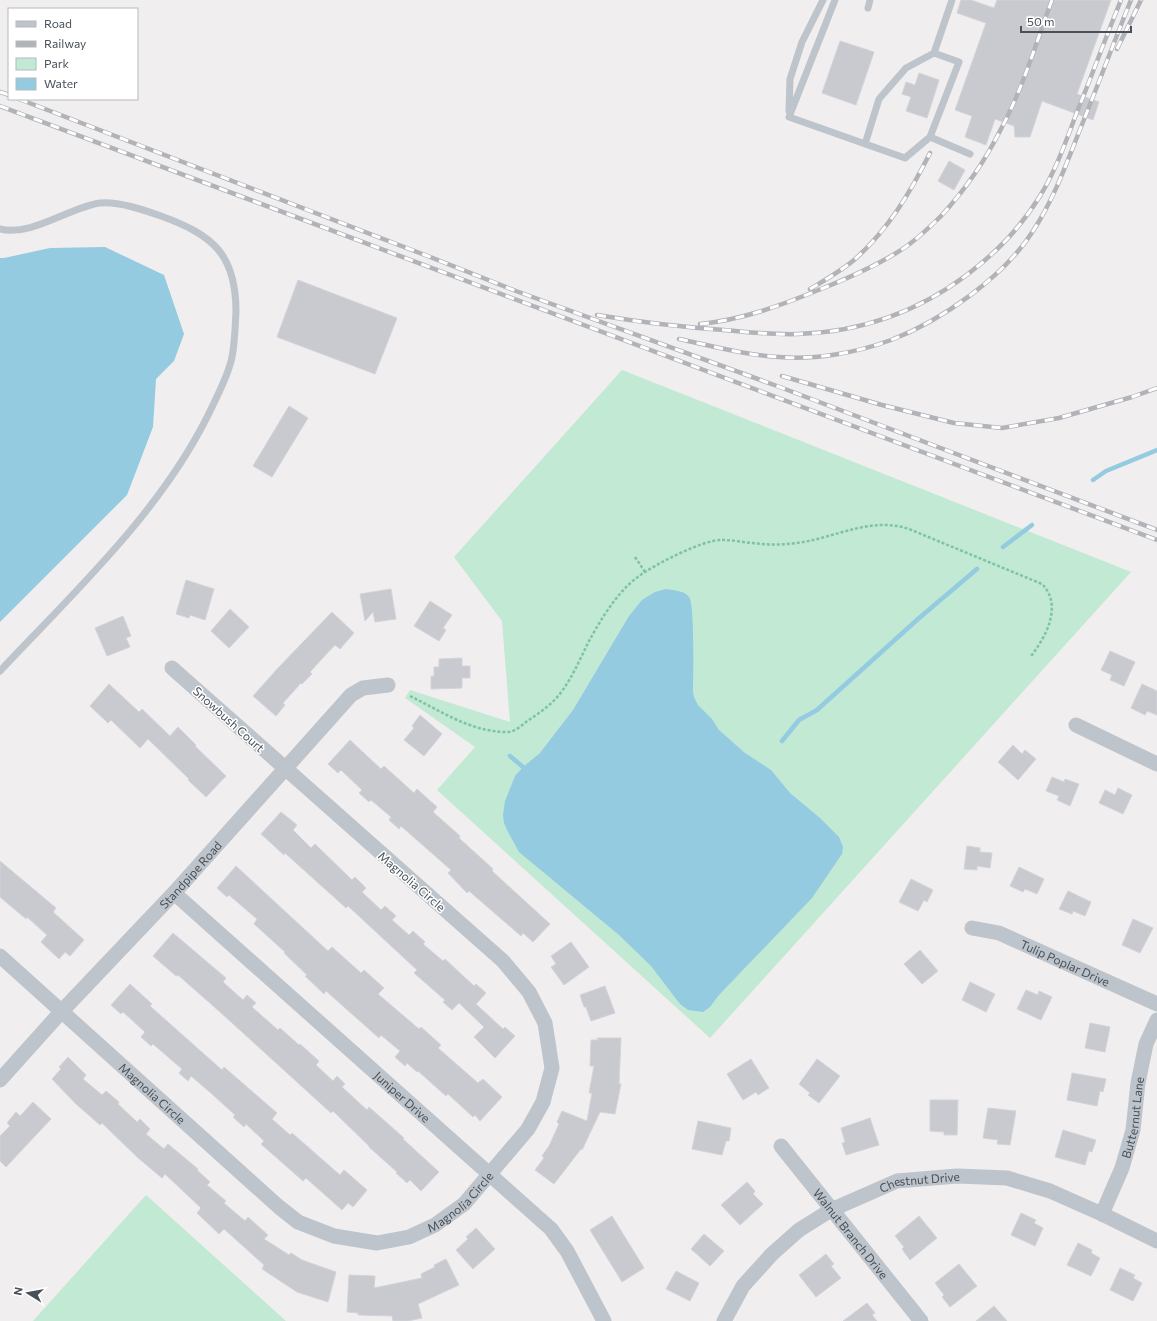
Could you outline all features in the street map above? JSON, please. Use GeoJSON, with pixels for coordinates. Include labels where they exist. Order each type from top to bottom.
{"type":"FeatureCollection","features":[{"type":"Feature","properties":{"kind":"street","name":"Snowbush Court"},"geometry":{"type":"LineString","coordinates":[[172,668],[285,769]]}},
{"type":"Feature","properties":{"kind":"street","name":"Standpipe Road"},"geometry":{"type":"LineString","coordinates":[[0,1080],[61,1012],[174,892],[351,695],[363,688],[388,685]]}},
{"type":"Feature","properties":{"kind":"street"},"geometry":{"type":"LineString","coordinates":[[1076,725],[1157,764]]}},
{"type":"Feature","properties":{"kind":"street","name":"Magnolia Circle"},"geometry":{"type":"LineString","coordinates":[[0,956],[279,1207],[298,1222],[334,1236],[377,1244],[409,1236],[435,1225],[464,1204],[528,1129],[544,1102],[552,1068],[545,1023],[529,992],[503,961],[285,769]]}},
{"type":"Feature","properties":{"kind":"street","name":"Juniper Drive"},"geometry":{"type":"LineString","coordinates":[[174,892],[551,1229],[567,1251],[604,1321]]}},
{"type":"Feature","properties":{"kind":"street","name":"Tulip Poplar Drive"},"geometry":{"type":"LineString","coordinates":[[972,928],[999,933],[1157,1004]]}},
{"type":"Feature","properties":{"kind":"street","name":"Butternut Lane"},"geometry":{"type":"LineString","coordinates":[[1102,1214],[1122,1168],[1133,1130],[1138,1083],[1146,1044],[1157,1020]]}},
{"type":"Feature","properties":{"kind":"street","name":"Walnut Branch Drive"},"geometry":{"type":"LineString","coordinates":[[781,1146],[921,1321]]}},
{"type":"Feature","properties":{"kind":"street","name":"Chestnut Drive"},"geometry":{"type":"LineString","coordinates":[[724,1321],[743,1286],[772,1254],[799,1230],[831,1210],[897,1181],[957,1176],[1007,1178],[1050,1191],[1157,1241]]}},
{"type":"Feature","properties":{"kind":"lane"},"geometry":{"type":"LineString","coordinates":[[789,117],[790,79],[802,42],[823,0]]}},
{"type":"Feature","properties":{"kind":"lane"},"geometry":{"type":"LineString","coordinates":[[789,117],[835,0]]}},
{"type":"Feature","properties":{"kind":"lane"},"geometry":{"type":"LineString","coordinates":[[868,8],[870,0]]}},
{"type":"Feature","properties":{"kind":"lane"},"geometry":{"type":"LineString","coordinates":[[865,144],[879,100],[906,68],[934,52],[952,0]]}},
{"type":"Feature","properties":{"kind":"lane"},"geometry":{"type":"LineString","coordinates":[[789,117],[905,158],[930,137],[960,62],[934,52]]}},
{"type":"Feature","properties":{"kind":"lane"},"geometry":{"type":"LineString","coordinates":[[930,137],[970,154]]}},
{"type":"Feature","properties":{"kind":"lane"},"geometry":{"type":"LineString","coordinates":[[0,230],[18,230],[50,221],[99,203],[110,203],[132,207],[160,216],[191,229],[206,238],[220,251],[229,266],[236,307],[232,358],[224,381],[203,425],[182,460],[154,500],[122,540],[0,671]]}},
{"type":"Feature","properties":{"kind":"path"},"geometry":{"type":"LineString","coordinates":[[410,696],[472,727],[506,733],[512,732],[541,711],[559,695],[569,681],[593,635],[615,601],[633,581],[646,572],[678,555],[718,540],[762,544],[786,544],[809,541],[864,526],[896,526],[935,539],[1040,583],[1050,597],[1051,617],[1045,637],[1031,656]]}},
{"type":"Feature","properties":{"kind":"path"},"geometry":{"type":"LineString","coordinates":[[635,557],[646,572]]}},
{"type":"Feature","properties":{"kind":"green space"},"geometry":{"type":"Polygon","coordinates":[[[622,370],[1131,572],[710,1038],[437,790],[475,747],[405,698],[410,690],[510,722],[502,621],[454,557],[622,370]]]}},
{"type":"Feature","properties":{"kind":"green space"},"geometry":{"type":"Polygon","coordinates":[[[146,1195],[286,1321],[33,1321],[146,1195]]]}},
{"type":"Feature","properties":{"kind":"water"},"geometry":{"type":"Polygon","coordinates":[[[105,247],[164,275],[184,334],[174,361],[156,379],[153,427],[127,495],[0,622],[0,258],[50,248],[105,247]]]}},
{"type":"Feature","properties":{"kind":"water"},"geometry":{"type":"Polygon","coordinates":[[[666,589],[685,593],[689,597],[691,603],[693,627],[693,692],[698,705],[712,719],[719,730],[745,753],[771,770],[790,793],[820,818],[839,837],[843,847],[842,854],[812,898],[718,996],[710,1007],[703,1012],[688,1010],[680,1004],[651,966],[619,935],[519,852],[504,823],[503,815],[505,801],[515,776],[523,767],[540,753],[573,710],[629,616],[642,600],[655,592],[666,589]]]}},
{"type":"Feature","properties":{"kind":"building"},"geometry":{"type":"Polygon","coordinates":[[[961,0],[971,0],[994,8],[997,0],[1111,0],[1077,94],[1099,102],[1093,120],[1042,101],[1030,137],[1015,137],[1014,126],[995,119],[986,145],[965,137],[972,116],[955,110],[986,23],[957,13],[961,0]]]}},
{"type":"Feature","properties":{"kind":"building"},"geometry":{"type":"Polygon","coordinates":[[[840,41],[874,52],[856,105],[822,93],[840,41]]]}},
{"type":"Feature","properties":{"kind":"building"},"geometry":{"type":"Polygon","coordinates":[[[919,73],[939,80],[927,118],[906,111],[911,97],[902,94],[906,82],[915,85],[919,73]]]}},
{"type":"Feature","properties":{"kind":"building"},"geometry":{"type":"Polygon","coordinates":[[[949,161],[965,170],[954,190],[938,181],[949,161]]]}},
{"type":"Feature","properties":{"kind":"building"},"geometry":{"type":"Polygon","coordinates":[[[298,280],[397,318],[375,374],[277,337],[298,280]]]}},
{"type":"Feature","properties":{"kind":"building"},"geometry":{"type":"Polygon","coordinates":[[[289,406],[308,418],[272,477],[253,466],[289,406]]]}},
{"type":"Feature","properties":{"kind":"building"},"geometry":{"type":"Polygon","coordinates":[[[186,580],[214,589],[205,620],[190,615],[189,618],[176,614],[186,580]]]}},
{"type":"Feature","properties":{"kind":"building"},"geometry":{"type":"Polygon","coordinates":[[[391,589],[396,619],[375,622],[373,612],[365,621],[360,594],[391,589]]]}},
{"type":"Feature","properties":{"kind":"building"},"geometry":{"type":"Polygon","coordinates":[[[430,601],[452,615],[443,628],[446,630],[439,641],[414,626],[430,601]]]}},
{"type":"Feature","properties":{"kind":"building"},"geometry":{"type":"Polygon","coordinates":[[[230,609],[249,627],[229,648],[211,631],[230,609]]]}},
{"type":"Feature","properties":{"kind":"building"},"geometry":{"type":"Polygon","coordinates":[[[332,612],[354,633],[340,649],[335,645],[310,672],[312,674],[302,684],[301,683],[283,703],[285,705],[276,716],[253,696],[332,612]]]}},
{"type":"Feature","properties":{"kind":"building"},"geometry":{"type":"Polygon","coordinates":[[[123,616],[131,636],[126,638],[130,647],[107,656],[95,628],[123,616]]]}},
{"type":"Feature","properties":{"kind":"building"},"geometry":{"type":"Polygon","coordinates":[[[1110,651],[1135,662],[1124,686],[1110,680],[1112,675],[1101,670],[1110,651]]]}},
{"type":"Feature","properties":{"kind":"building"},"geometry":{"type":"Polygon","coordinates":[[[462,658],[462,666],[470,666],[470,678],[462,678],[462,688],[431,689],[431,676],[434,676],[434,667],[439,667],[439,659],[462,658]]]}},
{"type":"Feature","properties":{"kind":"building"},"geometry":{"type":"Polygon","coordinates":[[[109,684],[139,712],[142,709],[170,736],[178,727],[226,776],[206,797],[148,739],[140,748],[111,720],[108,723],[90,706],[109,684]]]}},
{"type":"Feature","properties":{"kind":"building"},"geometry":{"type":"Polygon","coordinates":[[[1142,684],[1157,691],[1157,715],[1147,711],[1145,715],[1131,708],[1142,684]]]}},
{"type":"Feature","properties":{"kind":"building"},"geometry":{"type":"Polygon","coordinates":[[[420,715],[442,734],[424,756],[404,740],[414,728],[412,726],[420,715]]]}},
{"type":"Feature","properties":{"kind":"building"},"geometry":{"type":"Polygon","coordinates":[[[350,740],[381,769],[384,766],[414,793],[417,789],[437,807],[433,812],[493,869],[492,871],[550,924],[533,942],[523,933],[521,936],[469,891],[467,893],[448,873],[451,870],[401,826],[399,829],[389,820],[391,817],[371,800],[369,802],[359,793],[362,790],[341,770],[338,773],[328,764],[350,740]]]}},
{"type":"Feature","properties":{"kind":"building"},"geometry":{"type":"Polygon","coordinates":[[[1013,745],[1022,754],[1025,750],[1036,759],[1018,780],[998,762],[1013,745]]]}},
{"type":"Feature","properties":{"kind":"building"},"geometry":{"type":"Polygon","coordinates":[[[1052,777],[1064,782],[1065,779],[1079,784],[1070,806],[1057,800],[1059,796],[1046,791],[1052,777]]]}},
{"type":"Feature","properties":{"kind":"building"},"geometry":{"type":"Polygon","coordinates":[[[1118,788],[1132,795],[1123,814],[1099,803],[1105,790],[1115,795],[1118,788]]]}},
{"type":"Feature","properties":{"kind":"building"},"geometry":{"type":"Polygon","coordinates":[[[281,812],[297,825],[293,830],[311,848],[315,844],[352,880],[355,877],[366,888],[362,892],[381,910],[385,906],[396,916],[392,920],[409,935],[413,931],[425,942],[423,944],[443,961],[445,959],[474,986],[476,984],[486,993],[476,1004],[503,1029],[505,1027],[515,1036],[495,1058],[474,1037],[484,1027],[459,1003],[452,1010],[443,1002],[445,1000],[414,973],[417,970],[348,906],[346,908],[285,853],[284,855],[261,834],[281,812]]]}},
{"type":"Feature","properties":{"kind":"building"},"geometry":{"type":"Polygon","coordinates":[[[967,846],[980,848],[980,852],[992,853],[990,868],[977,866],[977,870],[964,869],[967,846]]]}},
{"type":"Feature","properties":{"kind":"building"},"geometry":{"type":"Polygon","coordinates":[[[0,861],[56,908],[53,912],[84,940],[70,956],[65,952],[59,959],[41,942],[47,935],[27,917],[26,919],[0,897],[0,861]]]}},
{"type":"Feature","properties":{"kind":"building"},"geometry":{"type":"Polygon","coordinates":[[[236,866],[328,951],[332,947],[361,973],[364,970],[384,988],[378,994],[419,1029],[421,1027],[441,1045],[438,1048],[478,1083],[483,1079],[502,1097],[480,1121],[475,1115],[473,1117],[448,1094],[446,1096],[418,1071],[417,1072],[407,1063],[405,1066],[395,1057],[400,1051],[381,1035],[379,1038],[326,991],[324,994],[305,976],[307,975],[284,953],[285,952],[254,924],[257,919],[229,895],[227,897],[217,888],[236,866]]]}},
{"type":"Feature","properties":{"kind":"building"},"geometry":{"type":"Polygon","coordinates":[[[1019,867],[1044,879],[1037,894],[1025,889],[1023,892],[1010,886],[1019,867]]]}},
{"type":"Feature","properties":{"kind":"building"},"geometry":{"type":"Polygon","coordinates":[[[911,879],[933,890],[927,902],[924,900],[918,911],[899,902],[911,879]]]}},
{"type":"Feature","properties":{"kind":"building"},"geometry":{"type":"Polygon","coordinates":[[[1068,891],[1091,902],[1085,916],[1073,911],[1072,914],[1059,909],[1068,891]]]}},
{"type":"Feature","properties":{"kind":"building"},"geometry":{"type":"Polygon","coordinates":[[[1133,919],[1153,928],[1140,953],[1122,945],[1133,919]]]}},
{"type":"Feature","properties":{"kind":"building"},"geometry":{"type":"Polygon","coordinates":[[[173,933],[226,978],[223,982],[243,1000],[247,995],[256,1003],[252,1007],[278,1030],[280,1028],[319,1061],[316,1065],[333,1081],[337,1076],[345,1084],[342,1087],[367,1110],[369,1107],[439,1172],[421,1191],[410,1180],[407,1183],[333,1111],[331,1113],[220,1012],[178,975],[176,976],[153,956],[173,933]]]}},
{"type":"Feature","properties":{"kind":"building"},"geometry":{"type":"Polygon","coordinates":[[[571,942],[589,967],[564,985],[551,967],[556,964],[551,956],[571,942]]]}},
{"type":"Feature","properties":{"kind":"building"},"geometry":{"type":"Polygon","coordinates":[[[920,950],[938,971],[922,984],[904,964],[920,950]]]}},
{"type":"Feature","properties":{"kind":"building"},"geometry":{"type":"Polygon","coordinates":[[[970,982],[995,994],[986,1012],[962,1000],[970,982]]]}},
{"type":"Feature","properties":{"kind":"building"},"geometry":{"type":"Polygon","coordinates":[[[130,984],[152,1004],[150,1006],[222,1070],[224,1067],[277,1113],[272,1119],[290,1135],[292,1133],[340,1175],[344,1170],[367,1190],[353,1207],[348,1203],[342,1210],[306,1178],[303,1181],[261,1144],[264,1141],[246,1124],[244,1127],[233,1117],[235,1115],[191,1076],[188,1081],[179,1073],[182,1069],[153,1044],[151,1046],[141,1037],[145,1032],[123,1012],[121,1014],[111,1005],[130,984]]]}},
{"type":"Feature","properties":{"kind":"building"},"geometry":{"type":"Polygon","coordinates":[[[605,986],[615,1013],[591,1021],[580,995],[605,986]]]}},
{"type":"Feature","properties":{"kind":"building"},"geometry":{"type":"Polygon","coordinates":[[[1026,990],[1038,995],[1039,991],[1052,997],[1041,1020],[1017,1009],[1026,990]]]}},
{"type":"Feature","properties":{"kind":"building"},"geometry":{"type":"Polygon","coordinates":[[[1090,1023],[1110,1027],[1105,1052],[1085,1048],[1090,1023]]]}},
{"type":"Feature","properties":{"kind":"building"},"geometry":{"type":"Polygon","coordinates":[[[597,1038],[621,1038],[619,1084],[621,1084],[615,1114],[600,1112],[582,1150],[581,1149],[554,1184],[535,1170],[544,1158],[542,1156],[549,1146],[559,1124],[557,1122],[562,1111],[587,1121],[592,1093],[589,1093],[594,1066],[590,1066],[591,1040],[598,1040],[597,1038]]]}},
{"type":"Feature","properties":{"kind":"building"},"geometry":{"type":"Polygon","coordinates":[[[68,1057],[86,1075],[83,1079],[102,1095],[106,1091],[119,1102],[118,1104],[137,1122],[140,1119],[150,1129],[146,1134],[164,1149],[168,1144],[198,1169],[197,1170],[210,1182],[207,1185],[226,1201],[224,1203],[245,1221],[248,1217],[268,1235],[264,1239],[289,1255],[291,1253],[302,1260],[336,1272],[328,1302],[297,1292],[262,1269],[264,1265],[224,1229],[219,1234],[197,1213],[201,1208],[165,1174],[162,1178],[137,1157],[102,1123],[100,1125],[76,1104],[52,1079],[61,1069],[59,1067],[68,1057]]]}},
{"type":"Feature","properties":{"kind":"building"},"geometry":{"type":"Polygon","coordinates":[[[751,1059],[769,1088],[758,1095],[756,1092],[743,1100],[727,1074],[751,1059]]]}},
{"type":"Feature","properties":{"kind":"building"},"geometry":{"type":"Polygon","coordinates":[[[817,1059],[840,1076],[819,1103],[808,1095],[810,1093],[799,1084],[817,1059]]]}},
{"type":"Feature","properties":{"kind":"building"},"geometry":{"type":"Polygon","coordinates":[[[1072,1073],[1106,1079],[1103,1092],[1100,1091],[1097,1106],[1067,1100],[1072,1073]]]}},
{"type":"Feature","properties":{"kind":"building"},"geometry":{"type":"Polygon","coordinates":[[[930,1100],[958,1100],[957,1135],[944,1135],[944,1132],[930,1131],[930,1100]]]}},
{"type":"Feature","properties":{"kind":"building"},"geometry":{"type":"Polygon","coordinates":[[[33,1102],[51,1119],[6,1167],[0,1161],[0,1136],[10,1126],[7,1123],[16,1112],[20,1116],[33,1102]]]}},
{"type":"Feature","properties":{"kind":"building"},"geometry":{"type":"Polygon","coordinates":[[[988,1108],[1016,1111],[1010,1145],[997,1144],[998,1140],[983,1138],[988,1108]]]}},
{"type":"Feature","properties":{"kind":"building"},"geometry":{"type":"Polygon","coordinates":[[[870,1118],[879,1145],[846,1155],[842,1143],[845,1142],[841,1128],[870,1118]]]}},
{"type":"Feature","properties":{"kind":"building"},"geometry":{"type":"Polygon","coordinates":[[[698,1121],[731,1128],[729,1141],[726,1141],[722,1155],[692,1149],[698,1121]]]}},
{"type":"Feature","properties":{"kind":"building"},"geometry":{"type":"Polygon","coordinates":[[[1063,1130],[1096,1140],[1092,1152],[1089,1151],[1085,1165],[1055,1157],[1063,1130]]]}},
{"type":"Feature","properties":{"kind":"building"},"geometry":{"type":"Polygon","coordinates":[[[747,1182],[755,1191],[753,1194],[763,1204],[740,1225],[721,1205],[747,1182]]]}},
{"type":"Feature","properties":{"kind":"building"},"geometry":{"type":"Polygon","coordinates":[[[1021,1213],[1036,1220],[1034,1223],[1043,1228],[1035,1246],[1011,1235],[1021,1213]]]}},
{"type":"Feature","properties":{"kind":"building"},"geometry":{"type":"Polygon","coordinates":[[[612,1216],[644,1268],[622,1282],[590,1230],[612,1216]]]}},
{"type":"Feature","properties":{"kind":"building"},"geometry":{"type":"Polygon","coordinates":[[[919,1216],[937,1238],[910,1260],[902,1249],[904,1247],[895,1236],[919,1216]]]}},
{"type":"Feature","properties":{"kind":"building"},"geometry":{"type":"Polygon","coordinates":[[[476,1228],[495,1249],[473,1269],[456,1250],[468,1239],[466,1237],[476,1228]]]}},
{"type":"Feature","properties":{"kind":"building"},"geometry":{"type":"Polygon","coordinates":[[[704,1234],[724,1251],[710,1266],[691,1249],[704,1234]]]}},
{"type":"Feature","properties":{"kind":"building"},"geometry":{"type":"Polygon","coordinates":[[[1078,1243],[1092,1250],[1091,1253],[1100,1258],[1091,1276],[1067,1265],[1078,1243]]]}},
{"type":"Feature","properties":{"kind":"building"},"geometry":{"type":"Polygon","coordinates":[[[826,1254],[834,1264],[831,1266],[841,1278],[816,1297],[799,1275],[826,1254]]]}},
{"type":"Feature","properties":{"kind":"building"},"geometry":{"type":"Polygon","coordinates":[[[446,1259],[459,1285],[418,1304],[422,1318],[408,1321],[393,1321],[392,1316],[358,1315],[358,1313],[347,1312],[349,1275],[375,1276],[374,1288],[422,1278],[421,1274],[435,1267],[434,1265],[446,1259]]]}},
{"type":"Feature","properties":{"kind":"building"},"geometry":{"type":"Polygon","coordinates":[[[959,1264],[977,1286],[950,1307],[942,1297],[944,1295],[935,1283],[959,1264]]]}},
{"type":"Feature","properties":{"kind":"building"},"geometry":{"type":"Polygon","coordinates":[[[1120,1268],[1135,1275],[1133,1278],[1142,1283],[1133,1301],[1110,1290],[1120,1268]]]}},
{"type":"Feature","properties":{"kind":"building"},"geometry":{"type":"Polygon","coordinates":[[[676,1271],[699,1283],[690,1301],[666,1289],[676,1271]]]}},
{"type":"Feature","properties":{"kind":"building"},"geometry":{"type":"Polygon","coordinates":[[[867,1303],[875,1313],[872,1315],[877,1321],[843,1321],[867,1303]]]}},
{"type":"Feature","properties":{"kind":"building"},"geometry":{"type":"Polygon","coordinates":[[[994,1306],[1007,1321],[976,1321],[994,1306]]]}},
{"type":"Feature","properties":{"kind":"waterway"},"geometry":{"type":"LineString","coordinates":[[1093,480],[1106,471],[1157,450]]}},
{"type":"Feature","properties":{"kind":"waterway"},"geometry":{"type":"LineString","coordinates":[[1003,547],[1032,525]]}},
{"type":"Feature","properties":{"kind":"waterway"},"geometry":{"type":"LineString","coordinates":[[782,741],[799,720],[817,710],[918,619],[977,569]]}},
{"type":"Feature","properties":{"kind":"waterway"},"geometry":{"type":"LineString","coordinates":[[510,756],[523,767]]}},
{"type":"Feature","properties":{"kind":"railway"},"geometry":{"type":"LineString","coordinates":[[700,324],[731,319],[762,311],[792,301],[843,280],[866,270],[897,253],[929,228],[950,206],[966,185],[995,141],[1023,82],[1052,0]]}},
{"type":"Feature","properties":{"kind":"railway"},"geometry":{"type":"LineString","coordinates":[[597,315],[660,324],[770,334],[798,334],[844,329],[888,318],[929,299],[949,287],[968,274],[999,248],[1025,218],[1040,196],[1060,155],[1121,0]]}},
{"type":"Feature","properties":{"kind":"railway"},"geometry":{"type":"LineString","coordinates":[[679,339],[729,350],[766,356],[793,358],[850,352],[878,345],[910,332],[970,296],[1006,265],[1021,248],[1041,219],[1065,167],[1131,0]]}},
{"type":"Feature","properties":{"kind":"railway"},"geometry":{"type":"LineString","coordinates":[[1117,49],[1141,0]]}},
{"type":"Feature","properties":{"kind":"railway"},"geometry":{"type":"LineString","coordinates":[[0,92],[8,95]]}},
{"type":"Feature","properties":{"kind":"railway"},"geometry":{"type":"LineString","coordinates":[[22,100],[516,291],[777,386],[1157,530]]}},
{"type":"Feature","properties":{"kind":"railway"},"geometry":{"type":"LineString","coordinates":[[0,106],[1157,540]]}},
{"type":"Feature","properties":{"kind":"railway"},"geometry":{"type":"LineString","coordinates":[[810,289],[854,260],[888,224],[906,197],[930,153]]}},
{"type":"Feature","properties":{"kind":"railway"},"geometry":{"type":"LineString","coordinates":[[782,376],[882,405],[954,423],[1002,428],[1059,418],[1132,397],[1157,388]]}}]}
